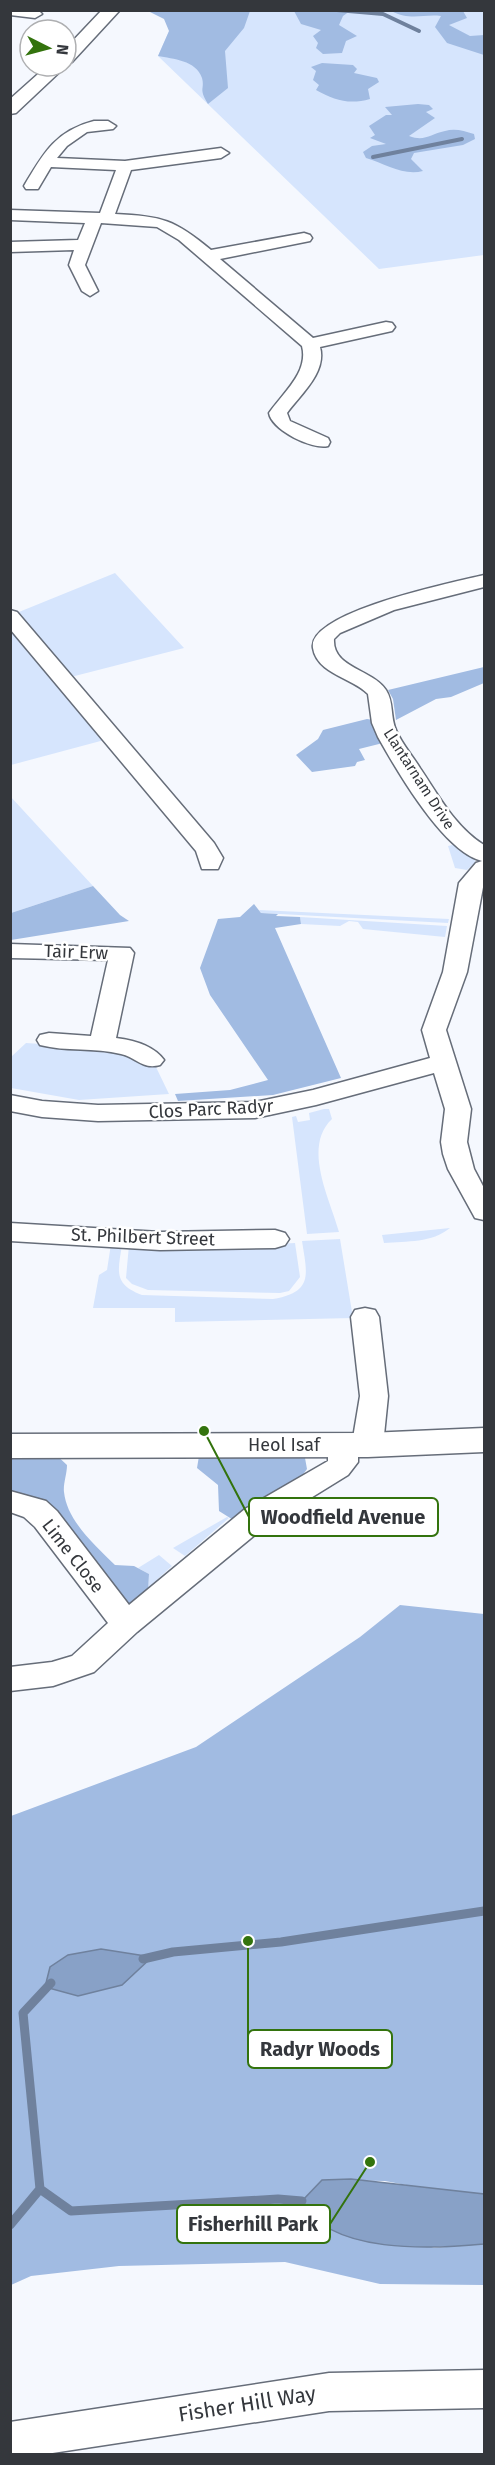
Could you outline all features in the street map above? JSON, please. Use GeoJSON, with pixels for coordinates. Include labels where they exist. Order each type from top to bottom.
{"type":"FeatureCollection","features":[{"type":"Feature","properties":{"kind":"main road"},"geometry":{"type":"LineString","coordinates":[[78,45],[112,10]]}},
{"type":"Feature","properties":{"kind":"main road"},"geometry":{"type":"LineString","coordinates":[[10,109],[44,78]]}},
{"type":"Feature","properties":{"kind":"main road","name":"Heol Isaf"},"geometry":{"type":"LineString","coordinates":[[10,1446],[355,1445],[484,1440]]}},
{"type":"Feature","properties":{"kind":"street"},"geometry":{"type":"LineString","coordinates":[[10,11],[35,14]]}},
{"type":"Feature","properties":{"kind":"street"},"geometry":{"type":"LineString","coordinates":[[32,186],[46,162],[77,129],[90,125],[108,126]]}},
{"type":"Feature","properties":{"kind":"street"},"geometry":{"type":"LineString","coordinates":[[46,162],[125,166],[221,153]]}},
{"type":"Feature","properties":{"kind":"street"},"geometry":{"type":"LineString","coordinates":[[90,291],[77,265],[84,245],[101,218],[125,166]]}},
{"type":"Feature","properties":{"kind":"street"},"geometry":{"type":"LineString","coordinates":[[10,215],[101,218],[162,224],[185,237],[310,344],[314,358],[311,368],[283,406],[279,419],[284,425],[321,442]]}},
{"type":"Feature","properties":{"kind":"street"},"geometry":{"type":"LineString","coordinates":[[207,256],[304,238]]}},
{"type":"Feature","properties":{"kind":"street"},"geometry":{"type":"LineString","coordinates":[[10,247],[84,245]]}},
{"type":"Feature","properties":{"kind":"street"},"geometry":{"type":"LineString","coordinates":[[310,344],[386,327]]}},
{"type":"Feature","properties":{"kind":"street","name":"Llantarnam Drive"},"geometry":{"type":"LineString","coordinates":[[484,581],[387,606],[333,629],[322,641],[325,652],[341,669],[375,688],[379,694],[384,728],[439,814],[456,835],[484,855]]}},
{"type":"Feature","properties":{"kind":"street"},"geometry":{"type":"LineString","coordinates":[[10,616],[206,848],[212,858],[210,864]]}},
{"type":"Feature","properties":{"kind":"street"},"geometry":{"type":"LineString","coordinates":[[484,868],[471,883],[455,972],[436,1022],[436,1042],[458,1108],[454,1142],[456,1154],[461,1169],[484,1212]]}},
{"type":"Feature","properties":{"kind":"street","name":"Tair Erw"},"geometry":{"type":"LineString","coordinates":[[10,951],[122,953],[102,1044]]}},
{"type":"Feature","properties":{"kind":"street"},"geometry":{"type":"LineString","coordinates":[[49,1040],[129,1047],[151,1060]]}},
{"type":"Feature","properties":{"kind":"street","name":"Clos Parc Radyr"},"geometry":{"type":"LineString","coordinates":[[10,1103],[42,1109],[98,1113],[255,1110],[316,1098],[398,1073],[442,1063]]}},
{"type":"Feature","properties":{"kind":"street","name":"St. Philbert Street"},"geometry":{"type":"LineString","coordinates":[[10,1232],[160,1241],[275,1239]]}},
{"type":"Feature","properties":{"kind":"street"},"geometry":{"type":"LineString","coordinates":[[10,1679],[53,1674],[83,1664],[126,1624],[256,1517],[338,1468],[368,1431],[374,1396],[365,1317]]}},
{"type":"Feature","properties":{"kind":"street","name":"Lime Close"},"geometry":{"type":"LineString","coordinates":[[10,1501],[35,1509],[46,1519],[126,1624]]}},
{"type":"Feature","properties":{"kind":"street","name":"Fisher Hill Way"},"geometry":{"type":"LineString","coordinates":[[10,2441],[329,2392],[484,2389]]}},
{"type":"Feature","properties":{"kind":"shaded area"},"geometry":{"type":"Polygon","coordinates":[[[148,11],[250,11],[244,28],[225,51],[228,88],[208,104],[202,92],[202,78],[195,67],[183,61],[158,56],[169,31],[164,19],[148,11]]]}},
{"type":"Feature","properties":{"kind":"shaded area"},"geometry":{"type":"Polygon","coordinates":[[[178,11],[484,11],[484,255],[379,269],[158,56],[178,11]]]}},
{"type":"Feature","properties":{"kind":"shaded area"},"geometry":{"type":"Polygon","coordinates":[[[294,11],[350,11],[343,16],[339,25],[357,36],[346,41],[342,53],[323,54],[316,48],[318,43],[313,36],[321,30],[301,24],[294,11]]]}},
{"type":"Feature","properties":{"kind":"shaded area"},"geometry":{"type":"Polygon","coordinates":[[[391,11],[463,11],[467,18],[449,25],[470,36],[484,35],[484,55],[447,43],[435,27],[441,16],[411,16],[391,11]]]}},
{"type":"Feature","properties":{"kind":"shaded area"},"geometry":{"type":"Polygon","coordinates":[[[322,63],[353,65],[357,69],[354,73],[377,78],[379,82],[368,89],[370,99],[355,102],[335,99],[316,90],[319,85],[313,80],[316,71],[311,67],[322,63]]]}},
{"type":"Feature","properties":{"kind":"shaded area"},"geometry":{"type":"Polygon","coordinates":[[[429,105],[433,109],[426,112],[435,118],[409,136],[423,138],[456,130],[474,134],[475,139],[463,145],[414,153],[411,159],[423,171],[401,171],[366,158],[363,152],[372,146],[386,144],[370,138],[375,135],[369,126],[386,115],[392,115],[385,107],[429,105]]]}},
{"type":"Feature","properties":{"kind":"shaded area"},"geometry":{"type":"Polygon","coordinates":[[[115,573],[184,648],[67,678],[14,614],[115,573]]]}},
{"type":"Feature","properties":{"kind":"shaded area"},"geometry":{"type":"Polygon","coordinates":[[[11,623],[108,739],[11,765],[11,623]]]}},
{"type":"Feature","properties":{"kind":"shaded area"},"geometry":{"type":"Polygon","coordinates":[[[484,667],[484,683],[451,697],[436,699],[396,720],[393,699],[388,690],[484,667]]]}},
{"type":"Feature","properties":{"kind":"shaded area"},"geometry":{"type":"Polygon","coordinates":[[[367,719],[374,720],[387,742],[359,749],[365,760],[357,762],[355,766],[312,772],[296,755],[318,739],[323,730],[367,719]]]}},
{"type":"Feature","properties":{"kind":"shaded area"},"geometry":{"type":"Polygon","coordinates":[[[10,796],[93,886],[11,913],[10,796]]]}},
{"type":"Feature","properties":{"kind":"shaded area"},"geometry":{"type":"Polygon","coordinates":[[[456,844],[475,858],[475,863],[467,870],[455,868],[448,846],[456,844]]]}},
{"type":"Feature","properties":{"kind":"shaded area"},"geometry":{"type":"Polygon","coordinates":[[[93,886],[120,915],[129,921],[11,940],[11,913],[93,886]]]}},
{"type":"Feature","properties":{"kind":"shaded area"},"geometry":{"type":"Polygon","coordinates":[[[254,904],[261,913],[300,917],[301,924],[275,928],[341,1078],[273,1095],[178,1101],[175,1094],[230,1090],[268,1080],[210,995],[200,968],[218,919],[240,917],[254,904]]]}},
{"type":"Feature","properties":{"kind":"shaded area"},"geometry":{"type":"Polygon","coordinates":[[[259,910],[449,919],[448,923],[261,913],[259,910]]]}},
{"type":"Feature","properties":{"kind":"shaded area"},"geometry":{"type":"Polygon","coordinates":[[[300,917],[447,926],[445,937],[363,929],[358,922],[349,921],[340,926],[301,924],[300,917]]]}},
{"type":"Feature","properties":{"kind":"shaded area"},"geometry":{"type":"Polygon","coordinates":[[[26,1043],[130,1050],[155,1065],[169,1094],[79,1100],[11,1088],[11,1057],[26,1043]]]}},
{"type":"Feature","properties":{"kind":"shaded area"},"geometry":{"type":"Polygon","coordinates":[[[329,1109],[332,1119],[323,1131],[319,1144],[319,1158],[325,1189],[339,1232],[307,1234],[292,1117],[296,1116],[298,1122],[310,1120],[309,1113],[329,1109]]]}},
{"type":"Feature","properties":{"kind":"shaded area"},"geometry":{"type":"Polygon","coordinates":[[[450,1228],[427,1239],[410,1241],[384,1243],[382,1235],[450,1228]]]}},
{"type":"Feature","properties":{"kind":"shaded area"},"geometry":{"type":"Polygon","coordinates":[[[340,1239],[353,1318],[175,1322],[175,1308],[93,1308],[99,1275],[107,1270],[111,1244],[122,1245],[119,1269],[122,1281],[133,1291],[142,1295],[273,1299],[296,1292],[305,1280],[302,1241],[340,1239]]]}},
{"type":"Feature","properties":{"kind":"shaded area"},"geometry":{"type":"Polygon","coordinates":[[[295,1243],[300,1277],[289,1291],[280,1293],[148,1290],[132,1284],[126,1278],[129,1245],[191,1248],[295,1243]]]}},
{"type":"Feature","properties":{"kind":"shaded area"},"geometry":{"type":"Polygon","coordinates":[[[53,1452],[67,1465],[64,1489],[66,1503],[83,1532],[115,1565],[134,1566],[149,1574],[148,1591],[127,1605],[94,1605],[79,1587],[35,1499],[11,1491],[10,1453],[53,1452]]]}},
{"type":"Feature","properties":{"kind":"shaded area"},"geometry":{"type":"Polygon","coordinates":[[[299,1453],[305,1458],[307,1469],[294,1487],[238,1523],[219,1511],[218,1485],[197,1468],[199,1456],[299,1453]]]}},
{"type":"Feature","properties":{"kind":"shaded area"},"geometry":{"type":"Polygon","coordinates":[[[227,1517],[229,1518],[185,1556],[173,1548],[227,1517]]]}},
{"type":"Feature","properties":{"kind":"shaded area"},"geometry":{"type":"Polygon","coordinates":[[[159,1555],[172,1566],[148,1588],[149,1574],[138,1568],[159,1555]]]}},
{"type":"Feature","properties":{"kind":"shaded area"},"geometry":{"type":"Polygon","coordinates":[[[400,1605],[484,1614],[484,2194],[428,2189],[385,2181],[322,2180],[302,2201],[434,2248],[484,2244],[484,2285],[380,2284],[285,2262],[119,2266],[31,2276],[11,2285],[11,1816],[196,1747],[360,1637],[400,1605]]]}},
{"type":"Feature","properties":{"kind":"shaded area"},"geometry":{"type":"Polygon","coordinates":[[[101,1949],[152,1957],[122,1985],[78,1996],[45,1987],[50,1967],[68,1955],[101,1949]]]}},
{"type":"Feature","properties":{"kind":"shaded area"},"geometry":{"type":"Polygon","coordinates":[[[351,2179],[484,2194],[484,2244],[438,2247],[384,2245],[358,2240],[334,2231],[315,2219],[302,2201],[322,2180],[351,2179]]]}},
{"type":"Feature","properties":{"kind":"waterway"},"geometry":{"type":"LineString","coordinates":[[337,10],[383,14],[419,31]]}},
{"type":"Feature","properties":{"kind":"waterway"},"geometry":{"type":"LineString","coordinates":[[373,157],[462,139]]}},
{"type":"Feature","properties":{"kind":"waterway"},"geometry":{"type":"LineString","coordinates":[[143,1959],[173,1952],[281,1942],[484,1911]]}},
{"type":"Feature","properties":{"kind":"waterway"},"geometry":{"type":"LineString","coordinates":[[40,2189],[23,2013],[51,1983]]}},
{"type":"Feature","properties":{"kind":"waterway"},"geometry":{"type":"LineString","coordinates":[[10,2225],[40,2189]]}},
{"type":"Feature","properties":{"kind":"waterway"},"geometry":{"type":"LineString","coordinates":[[40,2189],[71,2211],[278,2199],[302,2201]]}},
{"type":"Feature","properties":{"kind":"place","name":"Woodfield Avenue"},"geometry":{"type":"Point","coordinates":[204,1431]}},
{"type":"Feature","properties":{"kind":"place","name":"Radyr Woods"},"geometry":{"type":"Point","coordinates":[248,1941]}},
{"type":"Feature","properties":{"kind":"place","name":"Fisherhill Park"},"geometry":{"type":"Point","coordinates":[370,2162]}}]}
